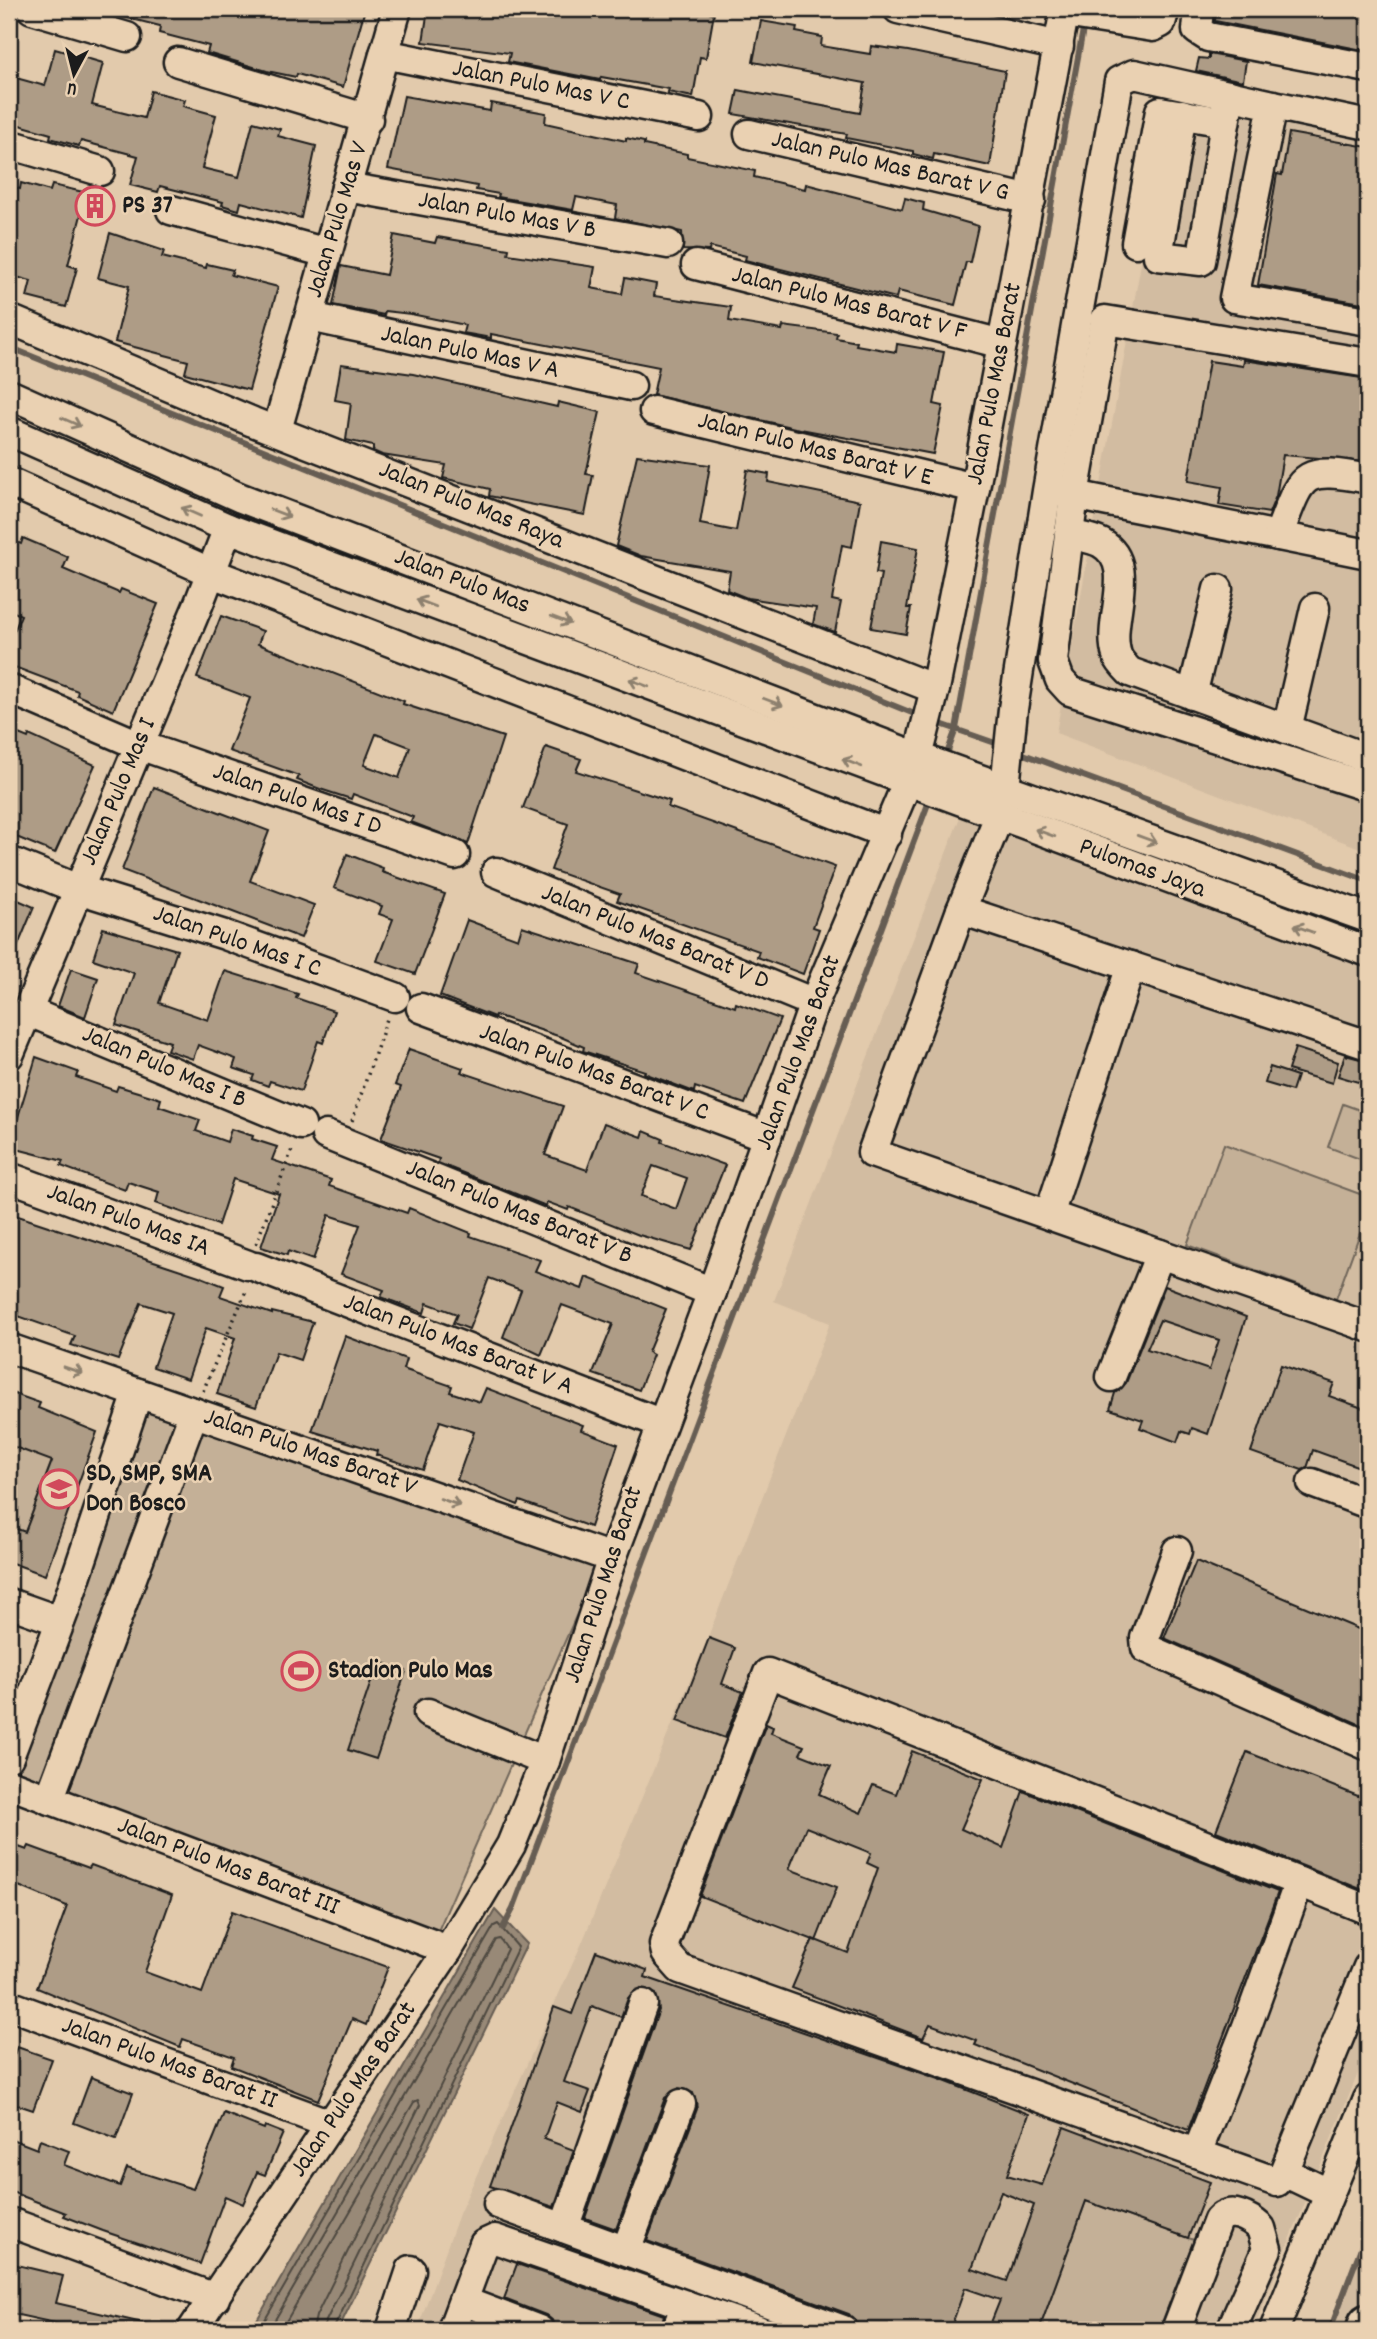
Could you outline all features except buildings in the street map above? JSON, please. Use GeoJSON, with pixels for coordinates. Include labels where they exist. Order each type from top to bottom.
{"type":"FeatureCollection","features":[{"type":"Feature","properties":{"kind":"highway"},"geometry":{"type":"LineString","coordinates":[[1366,2330],[1368,2325]]}},
{"type":"Feature","properties":{"kind":"street"},"geometry":{"type":"LineString","coordinates":[[32,9],[127,37]]}},
{"type":"Feature","properties":{"kind":"street","name":"Jalan Pulo Mas V"},"geometry":{"type":"LineString","coordinates":[[277,430],[368,119],[397,9]]}},
{"type":"Feature","properties":{"kind":"street"},"geometry":{"type":"LineString","coordinates":[[905,9],[1059,46]]}},
{"type":"Feature","properties":{"kind":"street"},"geometry":{"type":"LineString","coordinates":[[1070,12],[1158,26],[1165,9]]}},
{"type":"Feature","properties":{"kind":"street"},"geometry":{"type":"LineString","coordinates":[[1199,9],[1198,30],[1208,37],[1368,68]]}},
{"type":"Feature","properties":{"kind":"street","name":"Jalan Pulo Mas Barat"},"geometry":{"type":"LineString","coordinates":[[920,754],[975,488],[1059,46],[1070,12]]}},
{"type":"Feature","properties":{"kind":"street","name":"Jalan Pulo Mas V C"},"geometry":{"type":"LineString","coordinates":[[384,54],[699,117]]}},
{"type":"Feature","properties":{"kind":"street"},"geometry":{"type":"LineString","coordinates":[[178,62],[368,119]]}},
{"type":"Feature","properties":{"kind":"street"},"geometry":{"type":"LineString","coordinates":[[1228,108],[1166,81],[1133,74],[1119,81],[1115,92],[1061,493],[1069,534],[1053,661],[1060,680],[1070,691],[1368,787]]}},
{"type":"Feature","properties":{"kind":"street"},"geometry":{"type":"LineString","coordinates":[[1166,81],[1171,112],[1158,256],[1201,261],[1228,108]]}},
{"type":"Feature","properties":{"kind":"street"},"geometry":{"type":"LineString","coordinates":[[1273,105],[1234,298],[1368,321]]}},
{"type":"Feature","properties":{"kind":"street"},"geometry":{"type":"LineString","coordinates":[[1171,112],[1273,105],[1368,125]]}},
{"type":"Feature","properties":{"kind":"street"},"geometry":{"type":"LineString","coordinates":[[1136,243],[1171,112]]}},
{"type":"Feature","properties":{"kind":"street","name":"Jalan Pulo Mas Barat V G"},"geometry":{"type":"LineString","coordinates":[[749,134],[1031,200]]}},
{"type":"Feature","properties":{"kind":"street"},"geometry":{"type":"LineString","coordinates":[[9,144],[100,171]]}},
{"type":"Feature","properties":{"kind":"street","name":"Jalan Pulo Mas V B"},"geometry":{"type":"LineString","coordinates":[[346,187],[668,244]]}},
{"type":"Feature","properties":{"kind":"street"},"geometry":{"type":"LineString","coordinates":[[171,210],[327,253]]}},
{"type":"Feature","properties":{"kind":"street","name":"Jalan Pulo Mas Barat V F"},"geometry":{"type":"LineString","coordinates":[[696,265],[1002,344]]}},
{"type":"Feature","properties":{"kind":"street","name":"Jalan Pulo Mas V A"},"geometry":{"type":"LineString","coordinates":[[310,317],[631,386]]}},
{"type":"Feature","properties":{"kind":"street","name":"Jalan Pulo Mas Raya"},"geometry":{"type":"LineString","coordinates":[[9,319],[933,696]]}},
{"type":"Feature","properties":{"kind":"street"},"geometry":{"type":"LineString","coordinates":[[1006,775],[1011,726],[1061,493],[1105,320],[1368,363]]}},
{"type":"Feature","properties":{"kind":"street","name":"Jalan Pulo Mas"},"geometry":{"type":"LineString","coordinates":[[9,394],[241,498],[920,754]]}},
{"type":"Feature","properties":{"kind":"street","name":"Jalan Pulo Mas Barat V E"},"geometry":{"type":"LineString","coordinates":[[654,411],[975,488]]}},
{"type":"Feature","properties":{"kind":"street","name":"Jalan Pulo Mas"},"geometry":{"type":"LineString","coordinates":[[9,430],[226,531],[901,803]]}},
{"type":"Feature","properties":{"kind":"street"},"geometry":{"type":"LineString","coordinates":[[1278,536],[1303,479],[1315,472],[1336,472],[1368,479]]}},
{"type":"Feature","properties":{"kind":"street"},"geometry":{"type":"LineString","coordinates":[[9,481],[213,570],[901,803]]}},
{"type":"Feature","properties":{"kind":"street"},"geometry":{"type":"LineString","coordinates":[[1061,493],[1368,554]]}},
{"type":"Feature","properties":{"kind":"street","name":"Jalan Pulo Mas I"},"geometry":{"type":"LineString","coordinates":[[16,1030],[213,570],[226,531]]}},
{"type":"Feature","properties":{"kind":"street"},"geometry":{"type":"LineString","coordinates":[[1069,534],[1100,542],[1113,554],[1120,571],[1113,640],[1117,657],[1130,672],[1364,757],[1368,755]]}},
{"type":"Feature","properties":{"kind":"street"},"geometry":{"type":"LineString","coordinates":[[1192,695],[1217,589]]}},
{"type":"Feature","properties":{"kind":"street"},"geometry":{"type":"LineString","coordinates":[[1287,729],[1315,608]]}},
{"type":"Feature","properties":{"kind":"street","name":"Jalan Pulo Mas I D"},"geometry":{"type":"LineString","coordinates":[[9,689],[139,745],[455,855]]}},
{"type":"Feature","properties":{"kind":"street","name":"Pulomas Jaya"},"geometry":{"type":"LineString","coordinates":[[920,754],[967,775],[1006,775],[1368,918]]}},
{"type":"Feature","properties":{"kind":"street","name":"Pulomas Jaya"},"geometry":{"type":"LineString","coordinates":[[901,803],[960,802],[1368,952]]}},
{"type":"Feature","properties":{"kind":"street","name":"Jalan Pulo Mas Barat"},"geometry":{"type":"LineString","coordinates":[[192,2330],[448,1950],[511,1845],[545,1761],[611,1558],[660,1423],[712,1292],[814,1003],[901,803]]}},
{"type":"Feature","properties":{"kind":"street"},"geometry":{"type":"LineString","coordinates":[[999,816],[961,910],[872,1153],[1368,1327]]}},
{"type":"Feature","properties":{"kind":"street","name":"Jalan Pulo Mas I C"},"geometry":{"type":"LineString","coordinates":[[9,861],[78,890],[225,935],[395,998]]}},
{"type":"Feature","properties":{"kind":"street","name":"Jalan Pulo Mas Barat V D"},"geometry":{"type":"LineString","coordinates":[[496,872],[814,1003]]}},
{"type":"Feature","properties":{"kind":"street"},"geometry":{"type":"LineString","coordinates":[[961,910],[1368,1045]]}},
{"type":"Feature","properties":{"kind":"street"},"geometry":{"type":"LineString","coordinates":[[1049,1215],[1131,966]]}},
{"type":"Feature","properties":{"kind":"street","name":"Jalan Pulo Mas Barat V C"},"geometry":{"type":"LineString","coordinates":[[421,1008],[767,1137]]}},
{"type":"Feature","properties":{"kind":"street","name":"Jalan Pulo Mas I B"},"geometry":{"type":"LineString","coordinates":[[16,1030],[324,1134]]}},
{"type":"Feature","properties":{"kind":"street","name":"Jalan Pulo Mas Barat V B"},"geometry":{"type":"LineString","coordinates":[[324,1134],[712,1292]]}},
{"type":"Feature","properties":{"kind":"street","name":"Jalan Pulo Mas IA"},"geometry":{"type":"LineString","coordinates":[[9,1177],[252,1266]]}},
{"type":"Feature","properties":{"kind":"street"},"geometry":{"type":"LineString","coordinates":[[1111,1377],[1160,1254]]}},
{"type":"Feature","properties":{"kind":"street","name":"Jalan Pulo Mas Barat V A"},"geometry":{"type":"LineString","coordinates":[[252,1266],[660,1423]]}},
{"type":"Feature","properties":{"kind":"street","name":"Jalan Pulo Mas Barat V"},"geometry":{"type":"LineString","coordinates":[[9,1348],[611,1558]]}},
{"type":"Feature","properties":{"kind":"street"},"geometry":{"type":"LineString","coordinates":[[9,1757],[60,1621],[138,1393]]}},
{"type":"Feature","properties":{"kind":"street"},"geometry":{"type":"LineString","coordinates":[[49,1800],[194,1412]]}},
{"type":"Feature","properties":{"kind":"street"},"geometry":{"type":"LineString","coordinates":[[1312,1483],[1368,1504]]}},
{"type":"Feature","properties":{"kind":"street"},"geometry":{"type":"LineString","coordinates":[[1177,1551],[1145,1638],[1146,1648],[1368,1746]]}},
{"type":"Feature","properties":{"kind":"street"},"geometry":{"type":"LineString","coordinates":[[9,1603],[60,1621]]}},
{"type":"Feature","properties":{"kind":"street"},"geometry":{"type":"LineString","coordinates":[[1368,1910],[768,1673],[666,1936],[666,1953],[680,1969],[1277,2182],[1284,2172],[1368,1967]]}},
{"type":"Feature","properties":{"kind":"street"},"geometry":{"type":"LineString","coordinates":[[428,1713],[545,1761]]}},
{"type":"Feature","properties":{"kind":"street","name":"Jalan Pulo Mas Barat III"},"geometry":{"type":"LineString","coordinates":[[9,1784],[448,1950]]}},
{"type":"Feature","properties":{"kind":"street"},"geometry":{"type":"LineString","coordinates":[[1197,2153],[1246,2029],[1299,1882]]}},
{"type":"Feature","properties":{"kind":"street"},"geometry":{"type":"LineString","coordinates":[[564,2228],[643,2004]]}},
{"type":"Feature","properties":{"kind":"street","name":"Jalan Pulo Mas Barat II"},"geometry":{"type":"LineString","coordinates":[[9,2005],[330,2124]]}},
{"type":"Feature","properties":{"kind":"street"},"geometry":{"type":"LineString","coordinates":[[1274,2330],[1368,2099]]}},
{"type":"Feature","properties":{"kind":"street"},"geometry":{"type":"LineString","coordinates":[[626,2250],[681,2104]]}},
{"type":"Feature","properties":{"kind":"street"},"geometry":{"type":"LineString","coordinates":[[1284,2172],[1328,2193]]}},
{"type":"Feature","properties":{"kind":"street"},"geometry":{"type":"LineString","coordinates":[[498,2204],[843,2330]]}},
{"type":"Feature","properties":{"kind":"street"},"geometry":{"type":"LineString","coordinates":[[1176,2330],[1218,2220],[1233,2213],[1261,2228],[1267,2249],[1231,2330]]}},
{"type":"Feature","properties":{"kind":"street"},"geometry":{"type":"LineString","coordinates":[[9,2222],[215,2298]]}},
{"type":"Feature","properties":{"kind":"street"},"geometry":{"type":"LineString","coordinates":[[452,2330],[484,2244],[495,2239],[681,2318],[758,2330]]}},
{"type":"Feature","properties":{"kind":"street"},"geometry":{"type":"LineString","coordinates":[[391,2330],[411,2270]]}},
{"type":"Feature","properties":{"kind":"street"},"geometry":{"type":"LineString","coordinates":[[463,2301],[539,2330]]}},
{"type":"Feature","properties":{"kind":"path"},"geometry":{"type":"LineString","coordinates":[[194,1412],[252,1266],[395,998]]}},
{"type":"Feature","properties":{"kind":"shaded area"},"geometry":{"type":"Polygon","coordinates":[[[1175,76],[1368,111],[1368,851],[1056,733],[1175,76]]]}},
{"type":"Feature","properties":{"kind":"shaded area"},"geometry":{"type":"Polygon","coordinates":[[[960,817],[1368,965],[1368,2049],[1253,2330],[417,2330],[459,2214],[582,1943],[708,1637],[830,1323],[774,1301],[960,817]]]}},
{"type":"Feature","properties":{"kind":"shaded area"},"geometry":{"type":"Polygon","coordinates":[[[1343,1104],[1368,1113],[1368,1162],[1328,1147],[1343,1104]]]}},
{"type":"Feature","properties":{"kind":"shaded area"},"geometry":{"type":"Polygon","coordinates":[[[1224,1144],[1368,1197],[1368,1211],[1336,1299],[1187,1245],[1224,1144]]]}},
{"type":"Feature","properties":{"kind":"shaded area","name":"Stadion Pulo Mas"},"geometry":{"type":"Polygon","coordinates":[[[146,1411],[598,1566],[438,1931],[13,1776],[146,1411]]]}},
{"type":"Feature","properties":{"kind":"shaded area"},"geometry":{"type":"Polygon","coordinates":[[[9,1445],[24,1450],[57,1447],[25,1532],[9,1526],[9,1445]]]}},
{"type":"Feature","properties":{"kind":"shaded area"},"geometry":{"type":"Polygon","coordinates":[[[1086,2201],[1194,2240],[1159,2330],[1039,2330],[1086,2201]]]}},
{"type":"Feature","properties":{"kind":"shaded area"},"geometry":{"type":"Polygon","coordinates":[[[1368,2229],[1368,2330],[1330,2330],[1368,2229]]]}},
{"type":"Feature","properties":{"kind":"water"},"geometry":{"type":"Polygon","coordinates":[[[495,1910],[527,1944],[338,2330],[251,2330],[495,1910]]]}},
{"type":"Feature","properties":{"kind":"waterway"},"geometry":{"type":"LineString","coordinates":[[945,759],[956,729],[1084,24]]}},
{"type":"Feature","properties":{"kind":"waterway"},"geometry":{"type":"LineString","coordinates":[[9,347],[922,717]]}},
{"type":"Feature","properties":{"kind":"waterway"},"geometry":{"type":"LineString","coordinates":[[935,722],[1001,745]]}},
{"type":"Feature","properties":{"kind":"waterway"},"geometry":{"type":"LineString","coordinates":[[1018,752],[1368,881]]}},
{"type":"Feature","properties":{"kind":"waterway"},"geometry":{"type":"LineString","coordinates":[[503,1928],[513,1909],[931,796]]}},
{"type":"Feature","properties":{"kind":"waterway"},"geometry":{"type":"LineString","coordinates":[[1330,2330],[1368,2229]]}},
{"type":"Feature","properties":{"kind":"place","name":"PS 37"},"geometry":{"type":"Point","coordinates":[95,206]}},
{"type":"Feature","properties":{"kind":"place","name":"SD, SMP, SMA Don Bosco"},"geometry":{"type":"Point","coordinates":[59,1489]}},
{"type":"Feature","properties":{"kind":"place","name":"Stadion Pulo Mas"},"geometry":{"type":"Point","coordinates":[301,1671]}}]}
